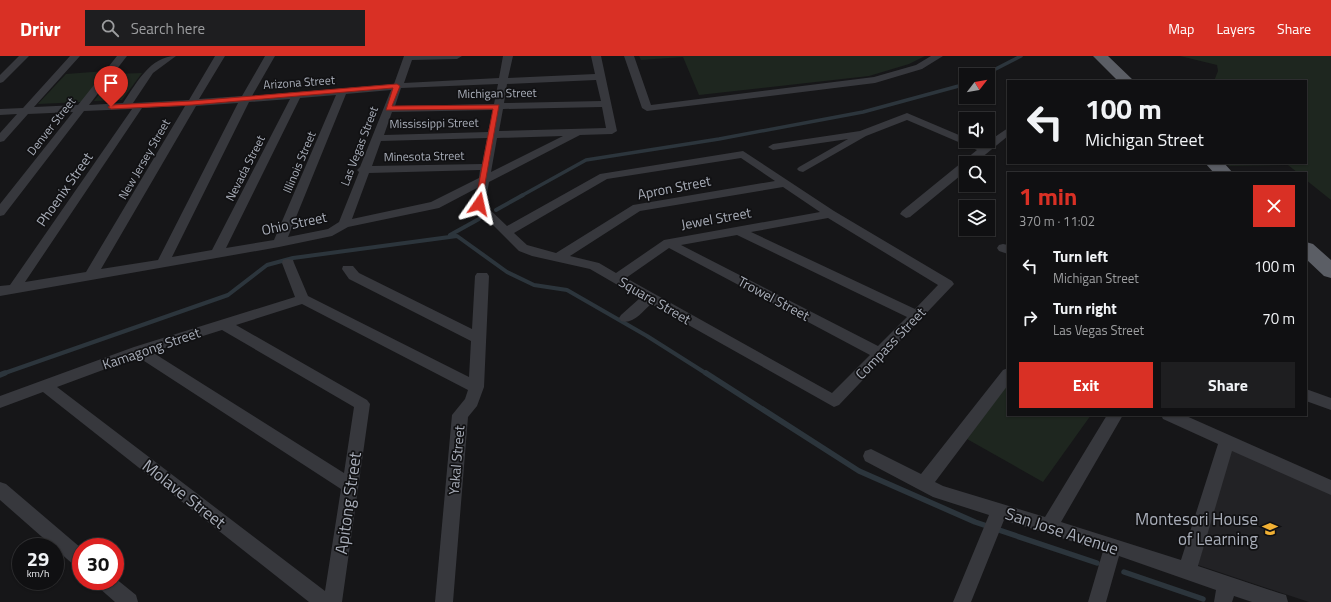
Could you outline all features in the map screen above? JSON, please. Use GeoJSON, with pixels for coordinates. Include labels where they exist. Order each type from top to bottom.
{"type":"FeatureCollection","features":[{"type":"Feature","properties":{"kind":"highway"},"geometry":{"type":"LineString","coordinates":[[1100,56],[1126,80]]}},
{"type":"Feature","properties":{"kind":"highway"},"geometry":{"type":"LineString","coordinates":[[1215,164],[1223,172]]}},
{"type":"Feature","properties":{"kind":"highway"},"geometry":{"type":"LineString","coordinates":[[1307,249],[1331,271]]}},
{"type":"Feature","properties":{"kind":"street"},"geometry":{"type":"LineString","coordinates":[[0,80],[24,56]]}},
{"type":"Feature","properties":{"kind":"street"},"geometry":{"type":"LineString","coordinates":[[0,139],[75,56]]}},
{"type":"Feature","properties":{"kind":"street","name":"Denver Street"},"geometry":{"type":"LineString","coordinates":[[0,212],[122,56]]}},
{"type":"Feature","properties":{"kind":"street"},"geometry":{"type":"LineString","coordinates":[[126,106],[150,71],[171,56]]}},
{"type":"Feature","properties":{"kind":"street","name":"New Jersey Street"},"geometry":{"type":"LineString","coordinates":[[91,275],[220,56]]}},
{"type":"Feature","properties":{"kind":"street"},"geometry":{"type":"LineString","coordinates":[[163,264],[245,98],[270,56]]}},
{"type":"Feature","properties":{"kind":"street"},"geometry":{"type":"LineString","coordinates":[[408,57],[457,56]]}},
{"type":"Feature","properties":{"kind":"street"},"geometry":{"type":"LineString","coordinates":[[483,182],[491,135],[508,56]]}},
{"type":"Feature","properties":{"kind":"street"},"geometry":{"type":"LineString","coordinates":[[596,56],[607,104]]}},
{"type":"Feature","properties":{"kind":"street"},"geometry":{"type":"LineString","coordinates":[[629,56],[647,108],[874,80],[919,66],[938,56]]}},
{"type":"Feature","properties":{"kind":"street","name":"Las Vegas Street"},"geometry":{"type":"LineString","coordinates":[[344,224],[363,170],[408,57]]}},
{"type":"Feature","properties":{"kind":"street","name":"Arizona Street"},"geometry":{"type":"LineString","coordinates":[[0,112],[192,103],[342,92],[397,86],[601,77]]}},
{"type":"Feature","properties":{"kind":"street","name":"Illinois Street"},"geometry":{"type":"LineString","coordinates":[[279,243],[342,92]]}},
{"type":"Feature","properties":{"kind":"street","name":"Nevada Street"},"geometry":{"type":"LineString","coordinates":[[217,253],[296,95]]}},
{"type":"Feature","properties":{"kind":"street","name":"Michigan Street"},"geometry":{"type":"LineString","coordinates":[[388,108],[607,104]]}},
{"type":"Feature","properties":{"kind":"street","name":"Mississippi Street"},"geometry":{"type":"LineString","coordinates":[[377,138],[612,131],[607,104]]}},
{"type":"Feature","properties":{"kind":"street","name":"Phoenix Street"},"geometry":{"type":"LineString","coordinates":[[14,289],[139,106]]}},
{"type":"Feature","properties":{"kind":"street"},"geometry":{"type":"LineString","coordinates":[[803,169],[862,134],[906,116],[985,150]]}},
{"type":"Feature","properties":{"kind":"street","name":"Ohio Street"},"geometry":{"type":"LineString","coordinates":[[0,291],[279,243],[332,232],[344,224],[435,206],[578,132]]}},
{"type":"Feature","properties":{"kind":"street"},"geometry":{"type":"LineString","coordinates":[[977,156],[1007,132]]}},
{"type":"Feature","properties":{"kind":"street"},"geometry":{"type":"LineString","coordinates":[[773,147],[862,134]]}},
{"type":"Feature","properties":{"kind":"street"},"geometry":{"type":"LineString","coordinates":[[506,232],[604,176],[614,173],[743,154],[830,214]]}},
{"type":"Feature","properties":{"kind":"street","name":"Minesota Street"},"geometry":{"type":"LineString","coordinates":[[363,170],[485,167]]}},
{"type":"Feature","properties":{"kind":"street"},"geometry":{"type":"LineString","coordinates":[[906,214],[959,171]]}},
{"type":"Feature","properties":{"kind":"street","name":"Square Street"},"geometry":{"type":"LineString","coordinates":[[483,182],[479,204],[523,248],[532,252],[594,266],[834,401]]}},
{"type":"Feature","properties":{"kind":"street","name":"Apron Street"},"geometry":{"type":"LineString","coordinates":[[558,258],[637,208],[786,183]]}},
{"type":"Feature","properties":{"kind":"street","name":"Jewel Street"},"geometry":{"type":"LineString","coordinates":[[617,278],[668,243],[830,214]]}},
{"type":"Feature","properties":{"kind":"street","name":"Compass Street"},"geometry":{"type":"LineString","coordinates":[[830,214],[947,284],[834,401]]}},
{"type":"Feature","properties":{"kind":"street"},"geometry":{"type":"LineString","coordinates":[[737,230],[916,315]]}},
{"type":"Feature","properties":{"kind":"street","name":"Trowel Street"},"geometry":{"type":"LineString","coordinates":[[668,243],[880,354]]}},
{"type":"Feature","properties":{"kind":"street"},"geometry":{"type":"LineString","coordinates":[[288,263],[303,299],[476,387]]}},
{"type":"Feature","properties":{"kind":"street"},"geometry":{"type":"LineString","coordinates":[[348,269],[354,276],[479,339]]}},
{"type":"Feature","properties":{"kind":"street","name":"Yakal Street"},"geometry":{"type":"LineString","coordinates":[[444,602],[460,415],[472,402],[476,387],[482,276]]}},
{"type":"Feature","properties":{"kind":"street"},"geometry":{"type":"LineString","coordinates":[[626,318],[650,297]]}},
{"type":"Feature","properties":{"kind":"street","name":"Kamagong Street"},"geometry":{"type":"LineString","coordinates":[[0,402],[140,351],[303,299]]}},
{"type":"Feature","properties":{"kind":"street","name":"Apitong Street"},"geometry":{"type":"LineString","coordinates":[[223,324],[362,404],[333,602]]}},
{"type":"Feature","properties":{"kind":"street"},"geometry":{"type":"LineString","coordinates":[[140,351],[350,486]]}},
{"type":"Feature","properties":{"kind":"street"},"geometry":{"type":"LineString","coordinates":[[924,484],[1007,375]]}},
{"type":"Feature","properties":{"kind":"street"},"geometry":{"type":"LineString","coordinates":[[1307,385],[1326,402]]}},
{"type":"Feature","properties":{"kind":"street","name":"Molave Street"},"geometry":{"type":"LineString","coordinates":[[45,386],[324,602]]}},
{"type":"Feature","properties":{"kind":"street"},"geometry":{"type":"LineString","coordinates":[[1307,395],[1326,402]]}},
{"type":"Feature","properties":{"kind":"street"},"geometry":{"type":"LineString","coordinates":[[1049,526],[1114,416]]}},
{"type":"Feature","properties":{"kind":"street"},"geometry":{"type":"LineString","coordinates":[[1170,416],[1227,440],[1331,488]]}},
{"type":"Feature","properties":{"kind":"street"},"geometry":{"type":"LineString","coordinates":[[1187,572],[1227,440]]}},
{"type":"Feature","properties":{"kind":"street","name":"San Jose Avenue"},"geometry":{"type":"LineString","coordinates":[[871,456],[939,492],[1112,546],[1187,572],[1224,593],[1279,602]]}},
{"type":"Feature","properties":{"kind":"street"},"geometry":{"type":"LineString","coordinates":[[0,489],[72,552]]}},
{"type":"Feature","properties":{"kind":"street"},"geometry":{"type":"LineString","coordinates":[[962,602],[999,511]]}},
{"type":"Feature","properties":{"kind":"street"},"geometry":{"type":"LineString","coordinates":[[1097,602],[1112,546]]}},
{"type":"Feature","properties":{"kind":"street"},"geometry":{"type":"LineString","coordinates":[[115,590],[129,602]]}},
{"type":"Feature","properties":{"kind":"shaded area"},"geometry":{"type":"Polygon","coordinates":[[[639,56],[925,56],[909,64],[869,76],[699,95],[683,57],[641,60],[639,56]]]}},
{"type":"Feature","properties":{"kind":"shaded area"},"geometry":{"type":"Polygon","coordinates":[[[1180,56],[1331,56],[1331,200],[1307,181],[1307,172],[1297,172],[1288,165],[1229,166],[1227,164],[1307,164],[1307,80],[1214,80],[1218,71],[1217,65],[1180,56]]]}},
{"type":"Feature","properties":{"kind":"shaded area"},"geometry":{"type":"Polygon","coordinates":[[[106,71],[82,102],[38,104],[66,74],[106,71]]]}},
{"type":"Feature","properties":{"kind":"shaded area"},"geometry":{"type":"Polygon","coordinates":[[[142,73],[122,100],[94,101],[115,74],[142,73]]]}},
{"type":"Feature","properties":{"kind":"shaded area"},"geometry":{"type":"Polygon","coordinates":[[[1007,384],[1007,416],[1090,416],[1043,482],[967,439],[1007,384]]]}},
{"type":"Feature","properties":{"kind":"shaded area","name":"Montesori House of Learning"},"geometry":{"type":"Polygon","coordinates":[[[1231,450],[1331,492],[1331,602],[1309,602],[1198,565],[1231,450]]]}},
{"type":"Feature","properties":{"kind":"waterway"},"geometry":{"type":"LineString","coordinates":[[995,69],[1021,56]]}},
{"type":"Feature","properties":{"kind":"waterway"},"geometry":{"type":"LineString","coordinates":[[521,196],[586,160],[719,139],[863,112],[959,86]]}},
{"type":"Feature","properties":{"kind":"waterway"},"geometry":{"type":"LineString","coordinates":[[496,210],[523,195]]}},
{"type":"Feature","properties":{"kind":"waterway"},"geometry":{"type":"LineString","coordinates":[[450,235],[479,219]]}},
{"type":"Feature","properties":{"kind":"waterway"},"geometry":{"type":"LineString","coordinates":[[2,374],[228,295],[267,265],[293,258],[457,236],[507,272],[534,285],[567,290],[647,336],[707,374]]}},
{"type":"Feature","properties":{"kind":"waterway"},"geometry":{"type":"LineString","coordinates":[[0,375],[5,373]]}},
{"type":"Feature","properties":{"kind":"waterway"},"geometry":{"type":"LineString","coordinates":[[706,373],[859,471],[975,522],[1097,563]]}},
{"type":"Feature","properties":{"kind":"waterway"},"geometry":{"type":"LineString","coordinates":[[1124,572],[1203,599]]}},
{"type":"Feature","properties":{"kind":"place","name":"Montesori House of Learning"},"geometry":{"type":"Point","coordinates":[1270,529]}},
{"type":"Feature","properties":{"kind":"route"},"geometry":{"type":"LineString","coordinates":[[111,107],[192,103],[342,92],[397,86],[388,108],[497,106],[479,204]]}}]}
